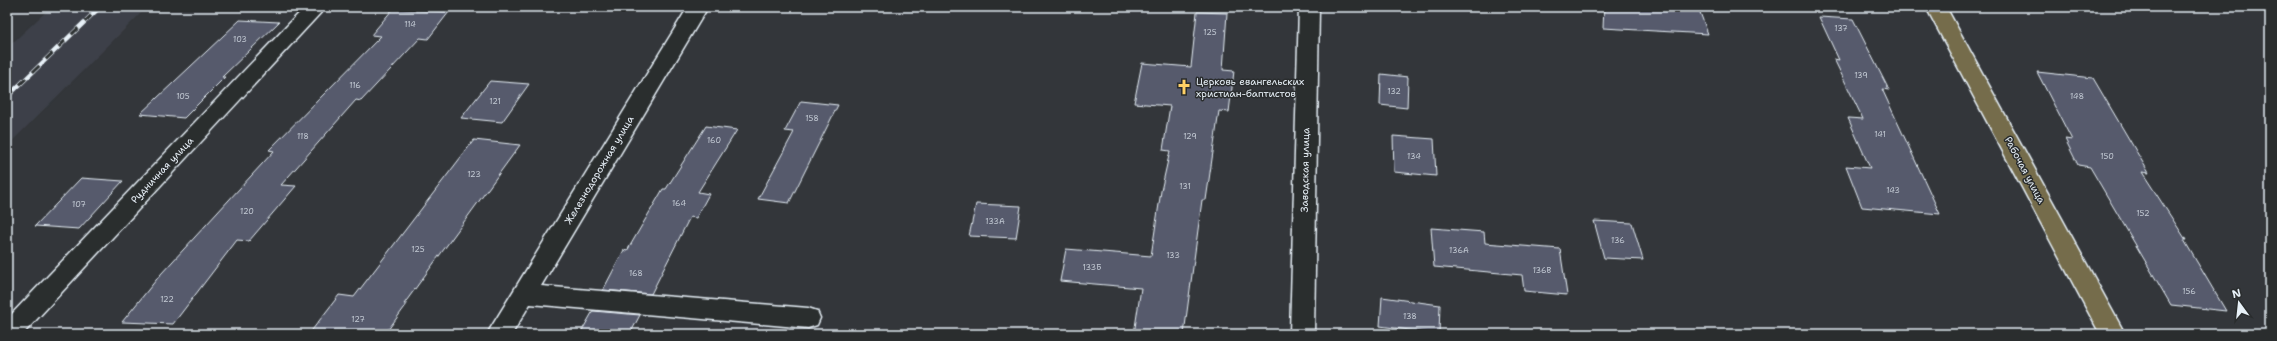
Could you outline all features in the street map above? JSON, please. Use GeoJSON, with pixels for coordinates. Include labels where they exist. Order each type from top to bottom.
{"type":"FeatureCollection","features":[{"type":"Feature","properties":{"kind":"main road","name":"Рабочая улица"},"geometry":{"type":"LineString","coordinates":[[1936,7],[2113,334]]}},
{"type":"Feature","properties":{"kind":"street","name":"Рудничная улица"},"geometry":{"type":"LineString","coordinates":[[8,334],[316,7]]}},
{"type":"Feature","properties":{"kind":"street","name":"Железнодорожная улица"},"geometry":{"type":"LineString","coordinates":[[499,334],[698,7]]}},
{"type":"Feature","properties":{"kind":"street","name":"Заводская улица"},"geometry":{"type":"LineString","coordinates":[[1302,334],[1309,7]]}},
{"type":"Feature","properties":{"kind":"street"},"geometry":{"type":"LineString","coordinates":[[523,294],[808,318]]}},
{"type":"Feature","properties":{"kind":"shaded area"},"geometry":{"type":"Polygon","coordinates":[[[51,7],[147,7],[7,146],[7,48],[51,7]]]}},
{"type":"Feature","properties":{"kind":"building"},"geometry":{"type":"Polygon","coordinates":[[[1604,7],[1698,7],[1708,34],[1603,28],[1604,7]]]}},
{"type":"Feature","properties":{"kind":"building"},"geometry":{"type":"Polygon","coordinates":[[[393,9],[449,12],[428,39],[420,38],[361,101],[356,100],[281,185],[296,186],[249,241],[237,240],[173,324],[122,322],[161,274],[274,151],[269,150],[381,36],[371,35],[393,9]]]}},
{"type":"Feature","properties":{"kind":"building"},"geometry":{"type":"Polygon","coordinates":[[[1197,12],[1227,13],[1223,70],[1234,71],[1229,112],[1219,111],[1206,200],[1202,200],[1184,334],[1134,334],[1141,288],[1060,281],[1066,249],[1151,256],[1161,191],[1170,151],[1163,150],[1170,106],[1134,103],[1142,63],[1191,67],[1197,12]]]}},
{"type":"Feature","properties":{"kind":"building"},"geometry":{"type":"Polygon","coordinates":[[[1819,17],[1853,19],[1889,90],[1882,89],[1940,214],[1862,207],[1846,166],[1870,168],[1848,118],[1863,119],[1834,59],[1839,60],[1819,17]]]}},
{"type":"Feature","properties":{"kind":"building"},"geometry":{"type":"Polygon","coordinates":[[[240,20],[279,22],[222,77],[225,77],[184,118],[140,114],[240,20]]]}},
{"type":"Feature","properties":{"kind":"building"},"geometry":{"type":"Polygon","coordinates":[[[2037,72],[2093,78],[2149,173],[2142,172],[2186,240],[2184,240],[2226,311],[2171,305],[2090,167],[2078,165],[2065,139],[2072,140],[2037,72]]]}},
{"type":"Feature","properties":{"kind":"building"},"geometry":{"type":"Polygon","coordinates":[[[1381,74],[1408,77],[1407,108],[1380,105],[1381,74]]]}},
{"type":"Feature","properties":{"kind":"building"},"geometry":{"type":"Polygon","coordinates":[[[490,81],[529,84],[502,122],[461,118],[490,81]]]}},
{"type":"Feature","properties":{"kind":"building"},"geometry":{"type":"Polygon","coordinates":[[[801,101],[838,105],[789,203],[758,199],[794,132],[785,131],[801,101]]]}},
{"type":"Feature","properties":{"kind":"building"},"geometry":{"type":"Polygon","coordinates":[[[706,126],[737,130],[698,192],[709,194],[696,218],[690,217],[651,294],[603,290],[624,250],[627,251],[663,189],[666,189],[706,126]]]}},
{"type":"Feature","properties":{"kind":"building"},"geometry":{"type":"Polygon","coordinates":[[[1393,136],[1434,139],[1436,176],[1394,172],[1393,136]]]}},
{"type":"Feature","properties":{"kind":"building"},"geometry":{"type":"Polygon","coordinates":[[[474,140],[520,145],[404,304],[407,304],[385,334],[309,334],[339,295],[354,297],[474,140]]]}},
{"type":"Feature","properties":{"kind":"building"},"geometry":{"type":"Polygon","coordinates":[[[81,178],[123,181],[79,229],[35,226],[81,178]]]}},
{"type":"Feature","properties":{"kind":"building"},"geometry":{"type":"Polygon","coordinates":[[[976,204],[1021,206],[1016,238],[969,236],[976,204]]]}},
{"type":"Feature","properties":{"kind":"building"},"geometry":{"type":"Polygon","coordinates":[[[1594,221],[1632,223],[1643,260],[1604,258],[1594,221]]]}},
{"type":"Feature","properties":{"kind":"building"},"geometry":{"type":"Polygon","coordinates":[[[1431,228],[1484,232],[1485,243],[1560,249],[1567,295],[1524,291],[1522,275],[1434,267],[1431,228]]]}},
{"type":"Feature","properties":{"kind":"building"},"geometry":{"type":"Polygon","coordinates":[[[1382,297],[1440,305],[1439,334],[1380,326],[1382,297]]]}},
{"type":"Feature","properties":{"kind":"building"},"geometry":{"type":"Polygon","coordinates":[[[593,311],[640,315],[630,334],[580,334],[593,311]]]}},
{"type":"Feature","properties":{"kind":"railway"},"geometry":{"type":"LineString","coordinates":[[7,97],[100,7]]}},
{"type":"Feature","properties":{"kind":"place","name":"Церковь евангельских христиан-баптистов"},"geometry":{"type":"Point","coordinates":[1184,87]}}]}
